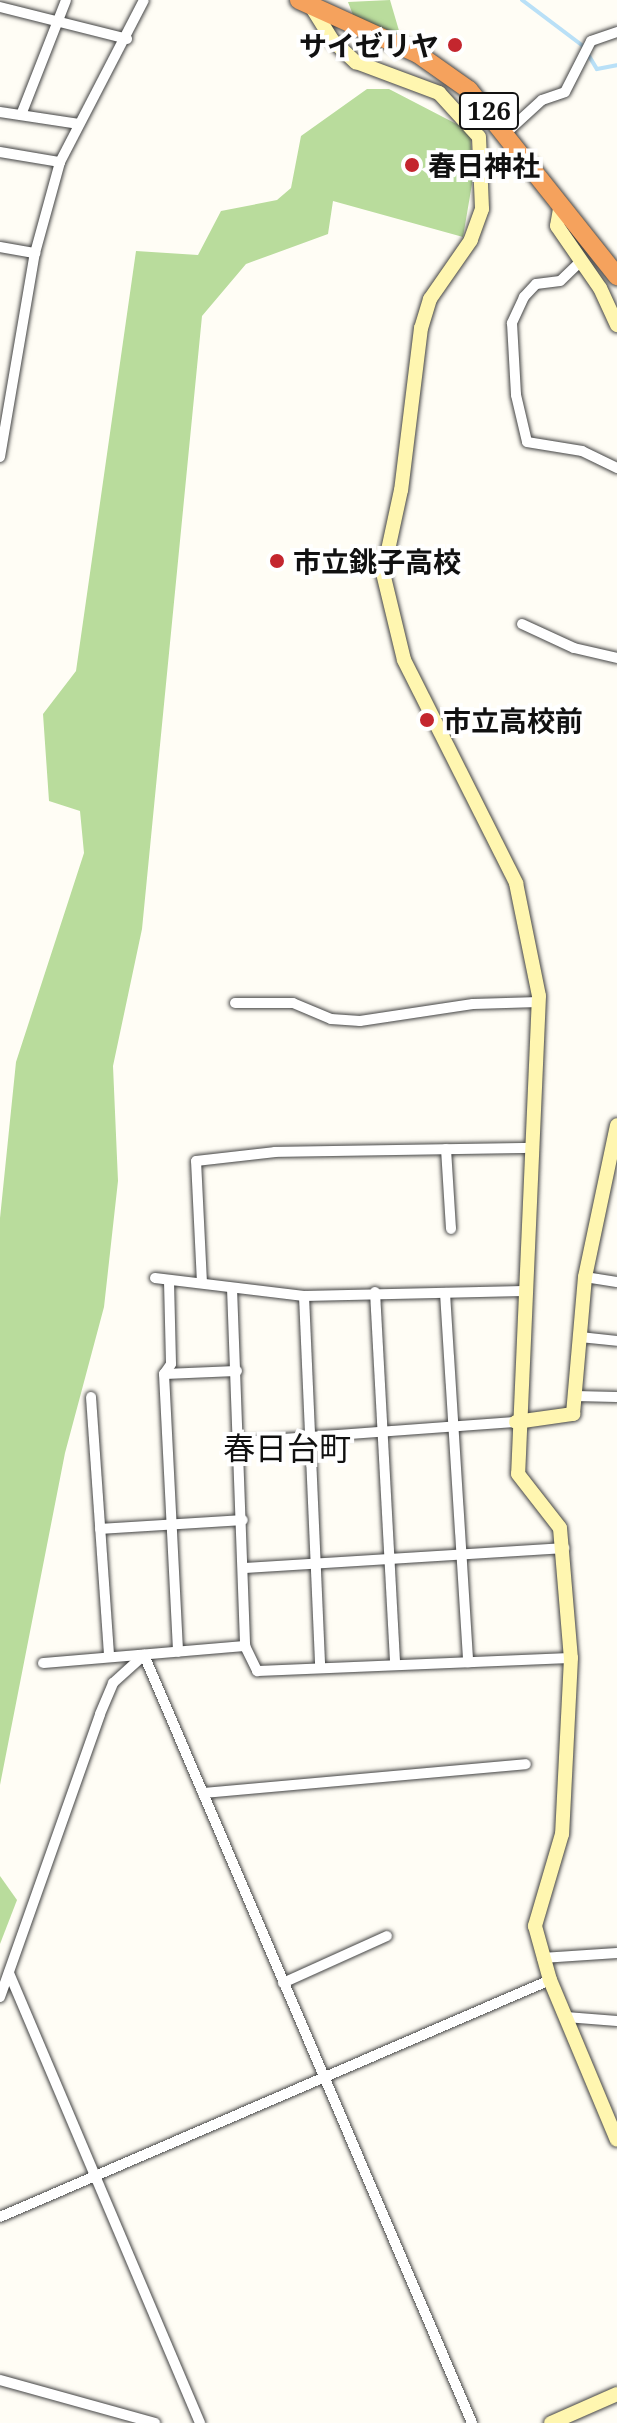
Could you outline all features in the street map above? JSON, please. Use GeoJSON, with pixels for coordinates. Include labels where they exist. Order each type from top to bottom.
{"type":"FeatureCollection","features":[{"type":"Feature","properties":{"kind":"highway","name":"126"},"geometry":{"type":"LineString","coordinates":[[305,3],[436,65],[507,132],[560,209],[617,276]]}},
{"type":"Feature","properties":{"kind":"street"},"geometry":{"type":"LineString","coordinates":[[21,115],[66,0]]}},
{"type":"Feature","properties":{"kind":"street"},"geometry":{"type":"LineString","coordinates":[[0,457],[35,253],[60,162],[127,39],[144,0]]}},
{"type":"Feature","properties":{"kind":"street"},"geometry":{"type":"LineString","coordinates":[[305,3],[332,40],[356,62],[439,93],[479,137],[482,209],[471,240],[430,299],[421,328],[401,490],[383,573],[404,660],[516,883],[539,1002],[516,1422],[518,1474],[555,1520],[564,1548],[571,1658],[562,1834],[535,1926],[550,1980],[617,2140]]}},
{"type":"Feature","properties":{"kind":"street"},"geometry":{"type":"LineString","coordinates":[[0,7],[127,39]]}},
{"type":"Feature","properties":{"kind":"street"},"geometry":{"type":"LineString","coordinates":[[507,132],[534,105],[565,92],[591,41],[617,32]]}},
{"type":"Feature","properties":{"kind":"street"},"geometry":{"type":"LineString","coordinates":[[0,112],[79,124]]}},
{"type":"Feature","properties":{"kind":"street"},"geometry":{"type":"LineString","coordinates":[[0,152],[60,162]]}},
{"type":"Feature","properties":{"kind":"street"},"geometry":{"type":"LineString","coordinates":[[560,209],[557,226],[582,260],[617,325]]}},
{"type":"Feature","properties":{"kind":"street"},"geometry":{"type":"LineString","coordinates":[[0,247],[35,253]]}},
{"type":"Feature","properties":{"kind":"street"},"geometry":{"type":"LineString","coordinates":[[582,260],[560,281],[536,284],[524,297],[512,323],[516,395],[527,442],[582,451],[617,468]]}},
{"type":"Feature","properties":{"kind":"street"},"geometry":{"type":"LineString","coordinates":[[522,624],[574,648],[617,658]]}},
{"type":"Feature","properties":{"kind":"street"},"geometry":{"type":"LineString","coordinates":[[235,1003],[293,1003],[331,1019],[360,1021],[473,1004],[539,1002]]}},
{"type":"Feature","properties":{"kind":"street"},"geometry":{"type":"LineString","coordinates":[[241,1442],[516,1422],[573,1414],[585,1277],[617,1125]]}},
{"type":"Feature","properties":{"kind":"street"},"geometry":{"type":"LineString","coordinates":[[202,1283],[196,1161],[275,1152],[533,1148]]}},
{"type":"Feature","properties":{"kind":"street"},"geometry":{"type":"LineString","coordinates":[[446,1149],[451,1229]]}},
{"type":"Feature","properties":{"kind":"street"},"geometry":{"type":"LineString","coordinates":[[585,1277],[617,1282]]}},
{"type":"Feature","properties":{"kind":"street"},"geometry":{"type":"LineString","coordinates":[[155,1278],[304,1296],[524,1291]]}},
{"type":"Feature","properties":{"kind":"street"},"geometry":{"type":"LineString","coordinates":[[169,1281],[171,1364],[164,1374],[178,1652]]}},
{"type":"Feature","properties":{"kind":"street"},"geometry":{"type":"LineString","coordinates":[[232,1288],[246,1568],[245,1646],[257,1671],[571,1658]]}},
{"type":"Feature","properties":{"kind":"street"},"geometry":{"type":"LineString","coordinates":[[375,1292],[395,1664]]}},
{"type":"Feature","properties":{"kind":"street"},"geometry":{"type":"LineString","coordinates":[[445,1293],[456,1427],[468,1662]]}},
{"type":"Feature","properties":{"kind":"street"},"geometry":{"type":"LineString","coordinates":[[304,1296],[319,1564],[320,1668]]}},
{"type":"Feature","properties":{"kind":"street"},"geometry":{"type":"LineString","coordinates":[[580,1337],[617,1341]]}},
{"type":"Feature","properties":{"kind":"street"},"geometry":{"type":"LineString","coordinates":[[164,1374],[237,1371]]}},
{"type":"Feature","properties":{"kind":"street"},"geometry":{"type":"LineString","coordinates":[[575,1396],[617,1397]]}},
{"type":"Feature","properties":{"kind":"street"},"geometry":{"type":"LineString","coordinates":[[91,1397],[109,1656]]}},
{"type":"Feature","properties":{"kind":"street"},"geometry":{"type":"LineString","coordinates":[[100,1529],[243,1520]]}},
{"type":"Feature","properties":{"kind":"street"},"geometry":{"type":"LineString","coordinates":[[246,1568],[564,1548]]}},
{"type":"Feature","properties":{"kind":"street"},"geometry":{"type":"LineString","coordinates":[[43,1663],[245,1646]]}},
{"type":"Feature","properties":{"kind":"street"},"geometry":{"type":"LineString","coordinates":[[144,1655],[472,2423]]}},
{"type":"Feature","properties":{"kind":"street"},"geometry":{"type":"LineString","coordinates":[[0,1997],[113,1683],[144,1655]]}},
{"type":"Feature","properties":{"kind":"street"},"geometry":{"type":"LineString","coordinates":[[203,1793],[526,1764]]}},
{"type":"Feature","properties":{"kind":"street"},"geometry":{"type":"LineString","coordinates":[[283,1983],[387,1936]]}},
{"type":"Feature","properties":{"kind":"street"},"geometry":{"type":"LineString","coordinates":[[542,1958],[617,1953]]}},
{"type":"Feature","properties":{"kind":"street"},"geometry":{"type":"LineString","coordinates":[[9,1973],[200,2423]]}},
{"type":"Feature","properties":{"kind":"street"},"geometry":{"type":"LineString","coordinates":[[0,2217],[550,1980]]}},
{"type":"Feature","properties":{"kind":"street"},"geometry":{"type":"LineString","coordinates":[[566,2017],[617,2021]]}},
{"type":"Feature","properties":{"kind":"street"},"geometry":{"type":"LineString","coordinates":[[0,2380],[155,2423]]}},
{"type":"Feature","properties":{"kind":"street"},"geometry":{"type":"LineString","coordinates":[[551,2423],[617,2394]]}},
{"type":"Feature","properties":{"kind":"green space"},"geometry":{"type":"Polygon","coordinates":[[[390,0],[402,41],[353,15],[348,2],[390,0]]]}},
{"type":"Feature","properties":{"kind":"green space"},"geometry":{"type":"Polygon","coordinates":[[[367,89],[389,89],[470,131],[473,178],[463,237],[333,201],[328,234],[246,264],[202,316],[142,929],[113,1066],[118,1181],[104,1307],[65,1453],[0,1785],[0,1218],[16,1062],[84,853],[80,811],[49,801],[43,714],[76,671],[136,251],[198,255],[221,211],[277,200],[291,188],[301,136],[367,89]]]}},
{"type":"Feature","properties":{"kind":"green space"},"geometry":{"type":"Polygon","coordinates":[[[0,1876],[17,1900],[0,1944],[0,1876]]]}},
{"type":"Feature","properties":{"kind":"waterway"},"geometry":{"type":"LineString","coordinates":[[522,0],[583,46],[597,69],[617,65]]}},
{"type":"Feature","properties":{"kind":"place","name":"サイゼリヤ"},"geometry":{"type":"Point","coordinates":[455,45]}},
{"type":"Feature","properties":{"kind":"place","name":"春日神社"},"geometry":{"type":"Point","coordinates":[412,165]}},
{"type":"Feature","properties":{"kind":"place","name":"市立銚子高校"},"geometry":{"type":"Point","coordinates":[277,561]}},
{"type":"Feature","properties":{"kind":"place","name":"市立高校前"},"geometry":{"type":"Point","coordinates":[427,720]}},
{"type":"Feature","properties":{"kind":"district","name":"春日台町"},"geometry":{"type":"Point","coordinates":[287,1448]}}]}
